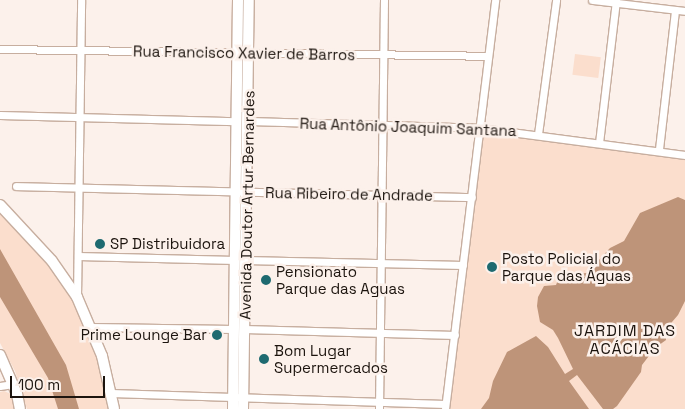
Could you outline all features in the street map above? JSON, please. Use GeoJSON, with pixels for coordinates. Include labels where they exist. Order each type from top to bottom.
{"type":"FeatureCollection","features":[{"type":"Feature","properties":{"kind":"main road","name":"Avenida Doutor Artur Bernardes"},"geometry":{"type":"LineString","coordinates":[[238,0],[235,191],[240,260]]}},
{"type":"Feature","properties":{"kind":"main road","name":"Avenida Doutor Artur Bernardes"},"geometry":{"type":"LineString","coordinates":[[233,409],[238,397],[240,260],[246,191],[249,121],[250,0]]}},
{"type":"Feature","properties":{"kind":"main road"},"geometry":{"type":"LineString","coordinates":[[0,205],[34,241],[78,297],[102,356],[114,409]]}},
{"type":"Feature","properties":{"kind":"main road"},"geometry":{"type":"LineString","coordinates":[[0,355],[13,384],[20,409]]}},
{"type":"Feature","properties":{"kind":"main road","name":"Avenida Doutor Artur Bernardes"},"geometry":{"type":"LineString","coordinates":[[238,397],[243,409]]}},
{"type":"Feature","properties":{"kind":"street"},"geometry":{"type":"LineString","coordinates":[[78,297],[81,0]]}},
{"type":"Feature","properties":{"kind":"street"},"geometry":{"type":"LineString","coordinates":[[379,405],[384,0]]}},
{"type":"Feature","properties":{"kind":"street"},"geometry":{"type":"LineString","coordinates":[[111,393],[238,397],[379,405],[445,406],[495,0]]}},
{"type":"Feature","properties":{"kind":"street"},"geometry":{"type":"LineString","coordinates":[[538,134],[556,0]]}},
{"type":"Feature","properties":{"kind":"street"},"geometry":{"type":"LineString","coordinates":[[592,0],[616,1],[685,11]]}},
{"type":"Feature","properties":{"kind":"street"},"geometry":{"type":"LineString","coordinates":[[599,143],[616,1]]}},
{"type":"Feature","properties":{"kind":"street"},"geometry":{"type":"LineString","coordinates":[[659,150],[675,10]]}},
{"type":"Feature","properties":{"kind":"street","name":"Rua Francisco Xavier de Barros"},"geometry":{"type":"LineString","coordinates":[[0,49],[488,56]]}},
{"type":"Feature","properties":{"kind":"street"},"geometry":{"type":"LineString","coordinates":[[0,115],[236,121]]}},
{"type":"Feature","properties":{"kind":"street","name":"Rua Antônio Joaquim Santana"},"geometry":{"type":"LineString","coordinates":[[249,121],[480,128],[685,154]]}},
{"type":"Feature","properties":{"kind":"street","name":"Rua Ribeiro de Andrade"},"geometry":{"type":"LineString","coordinates":[[16,186],[472,197]]}},
{"type":"Feature","properties":{"kind":"street"},"geometry":{"type":"LineString","coordinates":[[78,256],[463,266]]}},
{"type":"Feature","properties":{"kind":"street"},"geometry":{"type":"LineString","coordinates":[[64,279],[73,278],[78,272]]}},
{"type":"Feature","properties":{"kind":"street"},"geometry":{"type":"LineString","coordinates":[[91,327],[455,335]]}},
{"type":"Feature","properties":{"kind":"street"},"geometry":{"type":"LineString","coordinates":[[0,386],[13,384]]}},
{"type":"Feature","properties":{"kind":"shaded area"},"geometry":{"type":"Polygon","coordinates":[[[575,54],[601,57],[598,78],[572,75],[575,54]]]}},
{"type":"Feature","properties":{"kind":"shaded area"},"geometry":{"type":"Polygon","coordinates":[[[484,132],[685,160],[685,409],[448,409],[484,132]]]}},
{"type":"Feature","properties":{"kind":"shaded area"},"geometry":{"type":"Polygon","coordinates":[[[678,197],[685,200],[685,301],[678,315],[666,329],[666,340],[655,348],[642,365],[641,372],[617,406],[613,409],[603,409],[577,375],[569,381],[589,409],[481,409],[489,398],[493,381],[507,352],[536,336],[548,347],[565,374],[573,369],[553,330],[540,322],[537,306],[538,297],[544,286],[556,285],[560,275],[587,273],[610,248],[624,241],[640,213],[678,197]]]}},
{"type":"Feature","properties":{"kind":"shaded area"},"geometry":{"type":"Polygon","coordinates":[[[0,212],[45,261],[72,300],[98,357],[110,409],[27,409],[15,371],[0,343],[0,212]]]}},
{"type":"Feature","properties":{"kind":"shaded area"},"geometry":{"type":"Polygon","coordinates":[[[0,249],[66,365],[79,409],[58,409],[48,378],[0,297],[0,249]]]}},
{"type":"Feature","properties":{"kind":"shaded area"},"geometry":{"type":"Polygon","coordinates":[[[4,391],[13,395],[17,409],[0,409],[0,392],[4,391]]]}},
{"type":"Feature","properties":{"kind":"place","name":"SP Distribuidora"},"geometry":{"type":"Point","coordinates":[100,244]}},
{"type":"Feature","properties":{"kind":"place","name":"Posto Policial do Parque das Águas"},"geometry":{"type":"Point","coordinates":[492,267]}},
{"type":"Feature","properties":{"kind":"place","name":"Pensionato Parque das Aguas"},"geometry":{"type":"Point","coordinates":[266,280]}},
{"type":"Feature","properties":{"kind":"place","name":"Prime Lounge Bar"},"geometry":{"type":"Point","coordinates":[217,335]}},
{"type":"Feature","properties":{"kind":"place","name":"Bom Lugar Supermercados"},"geometry":{"type":"Point","coordinates":[264,359]}},
{"type":"Feature","properties":{"kind":"district","name":"JARDIM DAS ACÁCIAS"},"geometry":{"type":"Point","coordinates":[625,340]}}]}
